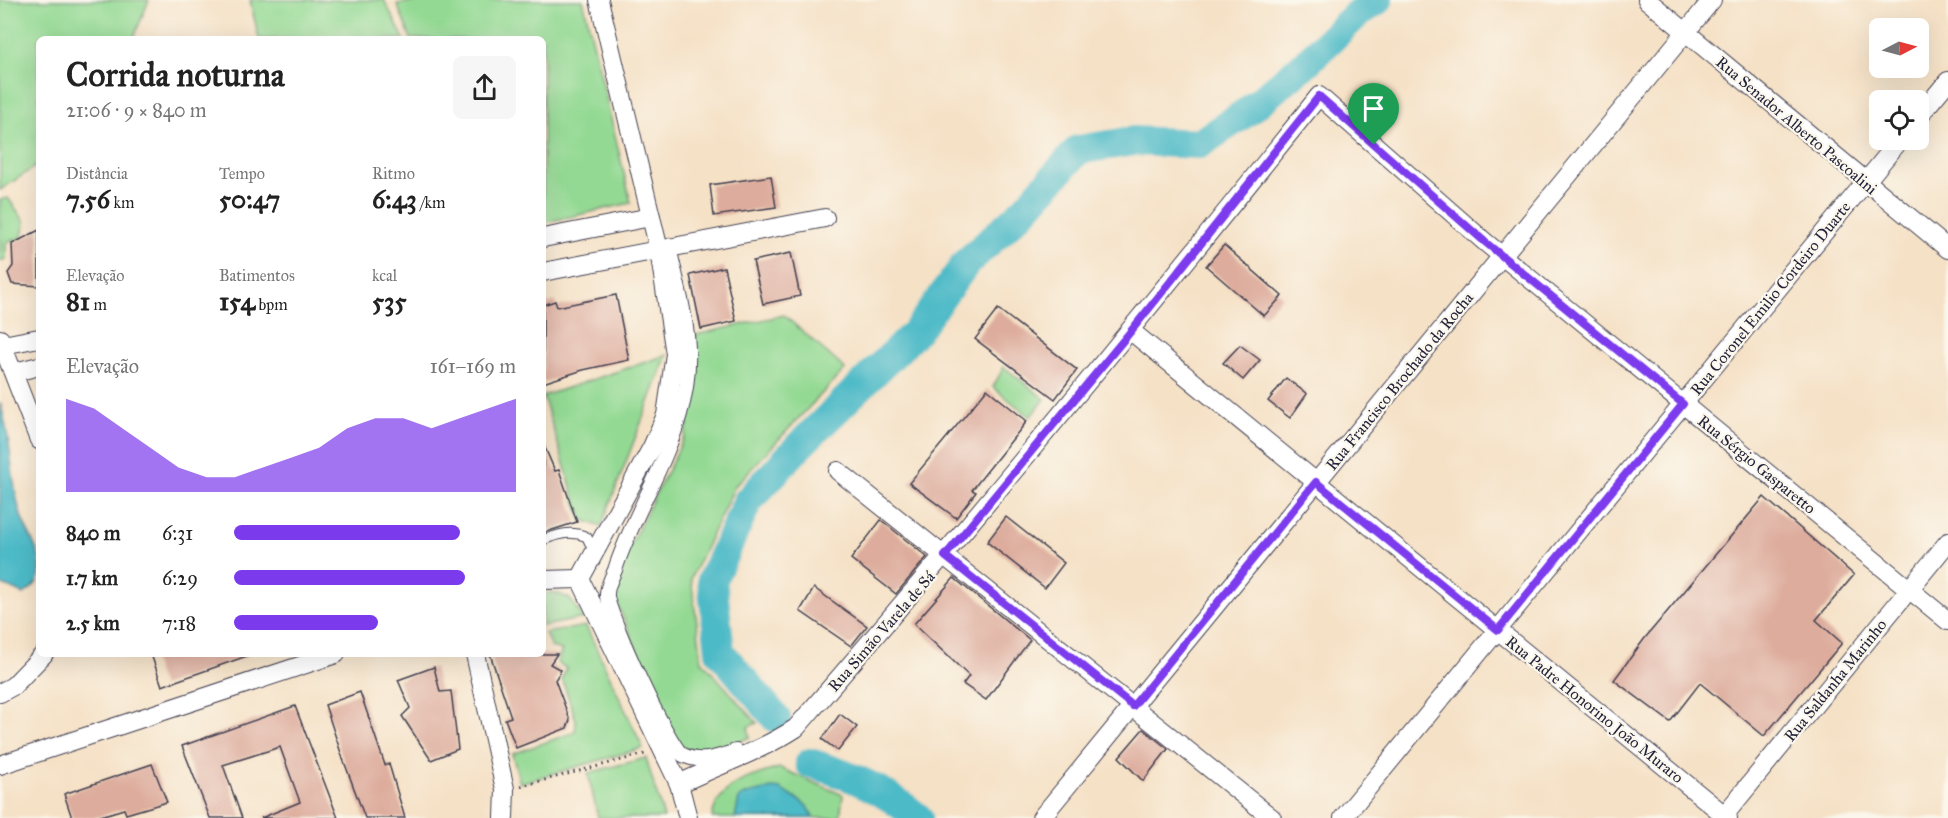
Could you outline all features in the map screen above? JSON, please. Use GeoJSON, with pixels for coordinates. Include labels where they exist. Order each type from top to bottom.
{"type":"FeatureCollection","features":[{"type":"Feature","properties":{"kind":"street"},"geometry":{"type":"LineString","coordinates":[[599,0],[651,217],[664,249],[689,335],[689,371],[676,428],[620,553],[606,594],[629,654],[676,751],[695,760],[706,760],[757,743],[773,735]]}},
{"type":"Feature","properties":{"kind":"street","name":"Rua Senador Alberto Pascoalini"},"geometry":{"type":"LineString","coordinates":[[1647,0],[1948,249]]}},
{"type":"Feature","properties":{"kind":"street","name":"Rua Francisco Brochado da Rocha"},"geometry":{"type":"LineString","coordinates":[[1041,818],[1712,0]]}},
{"type":"Feature","properties":{"kind":"street"},"geometry":{"type":"LineString","coordinates":[[1929,104],[1948,81]]}},
{"type":"Feature","properties":{"kind":"street","name":"Rua Sérgio Gasparetto"},"geometry":{"type":"LineString","coordinates":[[1319,96],[1502,255],[1948,621]]}},
{"type":"Feature","properties":{"kind":"street","name":"Rua Simão Varela de Sá"},"geometry":{"type":"LineString","coordinates":[[679,784],[728,761],[766,748],[796,729],[945,556],[1131,331],[1319,96]]}},
{"type":"Feature","properties":{"kind":"street","name":"Rua Coronel Emilio Cordeiro Duarte"},"geometry":{"type":"LineString","coordinates":[[1343,818],[1892,150]]}},
{"type":"Feature","properties":{"kind":"street"},"geometry":{"type":"LineString","coordinates":[[546,237],[651,217]]}},
{"type":"Feature","properties":{"kind":"street"},"geometry":{"type":"LineString","coordinates":[[546,271],[825,218]]}},
{"type":"Feature","properties":{"kind":"street"},"geometry":{"type":"LineString","coordinates":[[580,579],[652,447],[666,415],[675,354],[664,249]]}},
{"type":"Feature","properties":{"kind":"street","name":"Rua Padre Honorino João Muraro"},"geometry":{"type":"LineString","coordinates":[[1131,331],[1725,817]]}},
{"type":"Feature","properties":{"kind":"street"},"geometry":{"type":"LineString","coordinates":[[36,338],[1,342],[15,372],[36,432]]}},
{"type":"Feature","properties":{"kind":"street"},"geometry":{"type":"LineString","coordinates":[[15,372],[36,367]]}},
{"type":"Feature","properties":{"kind":"street"},"geometry":{"type":"LineString","coordinates":[[838,471],[1272,818]]}},
{"type":"Feature","properties":{"kind":"street","name":"Rua Saldanha Marinho"},"geometry":{"type":"LineString","coordinates":[[1725,817],[1948,542]]}},
{"type":"Feature","properties":{"kind":"street"},"geometry":{"type":"LineString","coordinates":[[546,580],[580,579]]}},
{"type":"Feature","properties":{"kind":"street"},"geometry":{"type":"LineString","coordinates":[[580,579],[679,784],[688,818]]}},
{"type":"Feature","properties":{"kind":"street"},"geometry":{"type":"LineString","coordinates":[[0,693],[12,686],[41,657]]}},
{"type":"Feature","properties":{"kind":"street"},"geometry":{"type":"LineString","coordinates":[[0,765],[327,657]]}},
{"type":"Feature","properties":{"kind":"street"},"geometry":{"type":"LineString","coordinates":[[476,657],[505,789],[504,818]]}},
{"type":"Feature","properties":{"kind":"lane"},"geometry":{"type":"LineString","coordinates":[[546,539],[560,533],[579,534],[587,537],[594,553]]}},
{"type":"Feature","properties":{"kind":"path"},"geometry":{"type":"LineString","coordinates":[[505,789],[662,750]]}},
{"type":"Feature","properties":{"kind":"green space"},"geometry":{"type":"Polygon","coordinates":[[[0,0],[149,0],[134,36],[36,36],[36,166],[0,190],[0,0]]]}},
{"type":"Feature","properties":{"kind":"green space"},"geometry":{"type":"Polygon","coordinates":[[[250,0],[384,0],[402,36],[258,36],[250,0]]]}},
{"type":"Feature","properties":{"kind":"green space"},"geometry":{"type":"Polygon","coordinates":[[[429,0],[583,0],[631,203],[546,222],[546,36],[410,36],[397,4],[429,0]]]}},
{"type":"Feature","properties":{"kind":"green space"},"geometry":{"type":"Polygon","coordinates":[[[8,198],[25,222],[22,237],[6,243],[6,259],[0,261],[0,200],[8,198]]]}},
{"type":"Feature","properties":{"kind":"green space"},"geometry":{"type":"Polygon","coordinates":[[[784,315],[845,369],[735,486],[691,578],[702,661],[757,723],[748,727],[750,737],[720,750],[696,755],[680,746],[671,729],[612,592],[624,557],[685,436],[697,375],[695,335],[784,315]]]}},
{"type":"Feature","properties":{"kind":"green space"},"geometry":{"type":"Polygon","coordinates":[[[667,355],[601,527],[581,519],[546,406],[546,395],[667,355]]]}},
{"type":"Feature","properties":{"kind":"green space"},"geometry":{"type":"Polygon","coordinates":[[[1004,367],[1045,399],[1030,417],[993,387],[1004,367]]]}},
{"type":"Feature","properties":{"kind":"green space"},"geometry":{"type":"Polygon","coordinates":[[[553,592],[569,598],[584,618],[546,625],[546,593],[553,592]]]}},
{"type":"Feature","properties":{"kind":"green space"},"geometry":{"type":"Polygon","coordinates":[[[586,626],[643,748],[520,783],[512,754],[575,732],[576,720],[562,679],[566,668],[557,663],[562,650],[551,647],[546,633],[586,626]]]}},
{"type":"Feature","properties":{"kind":"green space"},"geometry":{"type":"Polygon","coordinates":[[[646,758],[664,818],[598,818],[588,773],[646,758]]]}},
{"type":"Feature","properties":{"kind":"green space"},"geometry":{"type":"Polygon","coordinates":[[[780,768],[843,795],[840,818],[712,818],[715,806],[728,789],[747,778],[780,768]]]}},
{"type":"Feature","properties":{"kind":"water"},"geometry":{"type":"Polygon","coordinates":[[[0,403],[7,430],[20,512],[36,550],[36,583],[24,594],[0,584],[0,403]]]}},
{"type":"Feature","properties":{"kind":"water"},"geometry":{"type":"Polygon","coordinates":[[[771,788],[781,789],[804,804],[813,818],[735,818],[739,798],[748,793],[771,788]]]}},
{"type":"Feature","properties":{"kind":"building"},"geometry":{"type":"Polygon","coordinates":[[[771,176],[776,207],[714,216],[710,185],[771,176]]]}},
{"type":"Feature","properties":{"kind":"building"},"geometry":{"type":"Polygon","coordinates":[[[36,232],[36,286],[12,284],[8,273],[13,266],[12,244],[36,232]]]}},
{"type":"Feature","properties":{"kind":"building"},"geometry":{"type":"Polygon","coordinates":[[[1224,245],[1282,296],[1264,316],[1206,266],[1224,245]]]}},
{"type":"Feature","properties":{"kind":"building"},"geometry":{"type":"Polygon","coordinates":[[[791,253],[800,296],[763,304],[753,261],[791,253]]]}},
{"type":"Feature","properties":{"kind":"building"},"geometry":{"type":"Polygon","coordinates":[[[724,267],[736,321],[701,329],[690,275],[724,267]]]}},
{"type":"Feature","properties":{"kind":"building"},"geometry":{"type":"Polygon","coordinates":[[[616,295],[629,360],[583,370],[546,382],[546,304],[555,301],[557,307],[616,295]]]}},
{"type":"Feature","properties":{"kind":"building"},"geometry":{"type":"Polygon","coordinates":[[[998,309],[1077,370],[1055,399],[975,339],[998,309]]]}},
{"type":"Feature","properties":{"kind":"building"},"geometry":{"type":"Polygon","coordinates":[[[1240,345],[1260,360],[1243,380],[1223,363],[1240,345]]]}},
{"type":"Feature","properties":{"kind":"building"},"geometry":{"type":"Polygon","coordinates":[[[1286,378],[1307,394],[1290,418],[1268,401],[1286,378]]]}},
{"type":"Feature","properties":{"kind":"building"},"geometry":{"type":"Polygon","coordinates":[[[987,389],[1027,421],[972,490],[976,492],[956,518],[909,483],[987,389]]]}},
{"type":"Feature","properties":{"kind":"building"},"geometry":{"type":"Polygon","coordinates":[[[546,450],[555,471],[559,470],[577,522],[546,532],[546,450]]]}},
{"type":"Feature","properties":{"kind":"building"},"geometry":{"type":"Polygon","coordinates":[[[1764,497],[1854,575],[1816,620],[1842,643],[1764,736],[1700,683],[1670,722],[1614,680],[1645,638],[1764,497]]]}},
{"type":"Feature","properties":{"kind":"building"},"geometry":{"type":"Polygon","coordinates":[[[1006,517],[1064,563],[1045,588],[987,542],[1006,517]]]}},
{"type":"Feature","properties":{"kind":"building"},"geometry":{"type":"Polygon","coordinates":[[[881,520],[927,557],[896,594],[851,559],[881,520]]]}},
{"type":"Feature","properties":{"kind":"building"},"geometry":{"type":"Polygon","coordinates":[[[954,578],[1030,640],[986,700],[963,684],[969,676],[914,624],[954,578]]]}},
{"type":"Feature","properties":{"kind":"building"},"geometry":{"type":"Polygon","coordinates":[[[814,588],[867,626],[851,646],[800,611],[814,588]]]}},
{"type":"Feature","properties":{"kind":"building"},"geometry":{"type":"Polygon","coordinates":[[[546,654],[557,654],[550,664],[561,670],[555,680],[570,720],[567,728],[516,748],[505,719],[511,717],[491,657],[546,657],[546,654]]]}},
{"type":"Feature","properties":{"kind":"building"},"geometry":{"type":"Polygon","coordinates":[[[152,657],[244,657],[162,686],[152,657]]]}},
{"type":"Feature","properties":{"kind":"building"},"geometry":{"type":"Polygon","coordinates":[[[434,667],[440,692],[451,691],[458,749],[431,760],[402,716],[410,708],[398,680],[434,667]]]}},
{"type":"Feature","properties":{"kind":"building"},"geometry":{"type":"Polygon","coordinates":[[[360,692],[385,765],[389,764],[405,818],[365,818],[342,756],[325,705],[360,692]]]}},
{"type":"Feature","properties":{"kind":"building"},"geometry":{"type":"Polygon","coordinates":[[[295,706],[338,818],[261,818],[300,802],[280,747],[223,765],[242,818],[210,818],[182,746],[295,706]]]}},
{"type":"Feature","properties":{"kind":"building"},"geometry":{"type":"Polygon","coordinates":[[[840,714],[857,727],[838,751],[822,739],[840,714]]]}},
{"type":"Feature","properties":{"kind":"building"},"geometry":{"type":"Polygon","coordinates":[[[1143,729],[1168,749],[1143,781],[1119,757],[1143,729]]]}},
{"type":"Feature","properties":{"kind":"building"},"geometry":{"type":"Polygon","coordinates":[[[152,764],[167,802],[126,814],[124,809],[94,818],[72,818],[64,794],[152,764]]]}},
{"type":"Feature","properties":{"kind":"waterway"},"geometry":{"type":"LineString","coordinates":[[776,718],[720,652],[712,580],[748,501],[800,445],[916,332],[967,262],[1025,209],[1078,150],[1134,141],[1199,144],[1248,111],[1306,63],[1357,14],[1378,0]]}},
{"type":"Feature","properties":{"kind":"waterway"},"geometry":{"type":"LineString","coordinates":[[810,763],[867,784],[893,799],[918,818]]}},
{"type":"Feature","properties":{"kind":"route"},"geometry":{"type":"LineString","coordinates":[[1319,96],[1374,145],[1485,242],[1683,404],[1498,630],[1316,482],[1133,706],[945,556],[1131,331],[1319,96]]}}]}
